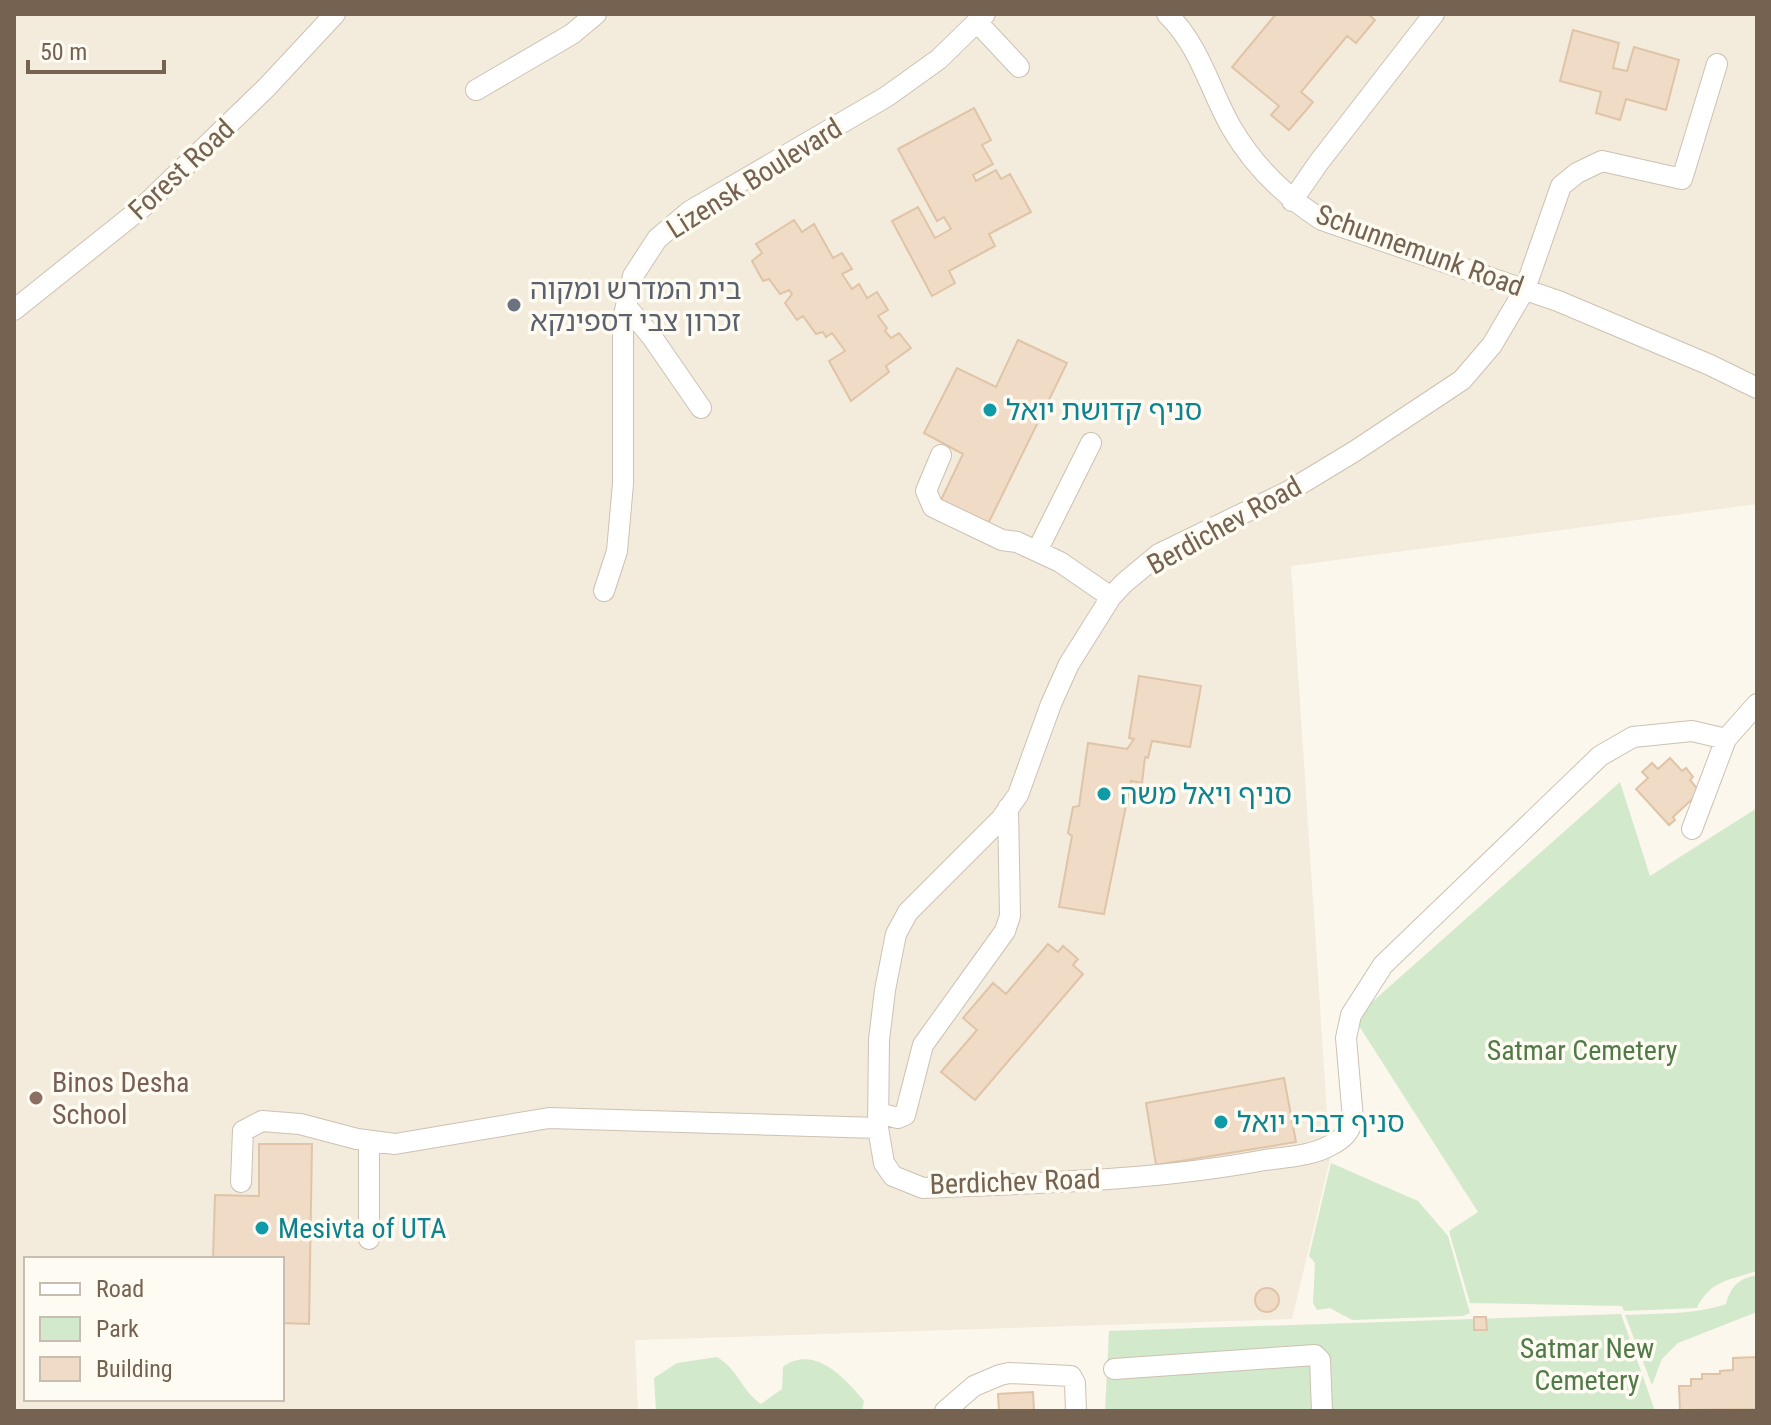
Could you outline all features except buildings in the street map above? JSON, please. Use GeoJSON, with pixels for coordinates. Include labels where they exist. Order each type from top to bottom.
{"type":"FeatureCollection","features":[{"type":"Feature","properties":{"kind":"street","name":"Forest Road"},"geometry":{"type":"LineString","coordinates":[[14,310],[144,206],[267,87],[335,14]]}},
{"type":"Feature","properties":{"kind":"street"},"geometry":{"type":"LineString","coordinates":[[476,90],[572,34],[596,14]]}},
{"type":"Feature","properties":{"kind":"street","name":"Schunnemunk Road"},"geometry":{"type":"LineString","coordinates":[[1167,14],[1196,51],[1243,146],[1292,201],[1322,220],[1525,289],[1710,365],[1757,388]]}},
{"type":"Feature","properties":{"kind":"street"},"geometry":{"type":"LineString","coordinates":[[1292,201],[1434,14]]}},
{"type":"Feature","properties":{"kind":"street"},"geometry":{"type":"LineString","coordinates":[[981,18],[1019,67]]}},
{"type":"Feature","properties":{"kind":"street","name":"Lizensk Boulevard"},"geometry":{"type":"LineString","coordinates":[[604,591],[617,551],[623,484],[623,319],[633,276],[657,239],[690,211],[886,97],[939,59],[981,18]]}},
{"type":"Feature","properties":{"kind":"street","name":"Berdichev Road"},"geometry":{"type":"LineString","coordinates":[[1717,64],[1682,179],[1602,161],[1577,173],[1561,186],[1525,289],[1492,345],[1462,380],[1289,491],[1159,554],[1111,597],[1069,664],[1018,795],[908,912],[896,934],[879,1040],[878,1121],[884,1163],[893,1176],[923,1188],[1174,1173],[1236,1166],[1315,1152],[1331,1146],[1350,1131],[1353,1119],[1346,1038],[1351,1015],[1383,965],[1600,756],[1633,737],[1692,731],[1726,739]]}},
{"type":"Feature","properties":{"kind":"street"},"geometry":{"type":"LineString","coordinates":[[626,306],[652,337],[701,408]]}},
{"type":"Feature","properties":{"kind":"street"},"geometry":{"type":"LineString","coordinates":[[1037,551],[1091,443]]}},
{"type":"Feature","properties":{"kind":"street"},"geometry":{"type":"LineString","coordinates":[[941,455],[926,491],[933,507],[1002,540],[1017,542],[1060,562],[1111,597]]}},
{"type":"Feature","properties":{"kind":"street"},"geometry":{"type":"LineString","coordinates":[[1692,829],[1726,739],[1757,704]]}},
{"type":"Feature","properties":{"kind":"street"},"geometry":{"type":"LineString","coordinates":[[241,1182],[243,1131],[262,1121],[300,1124],[369,1141],[395,1144],[549,1118],[878,1121],[905,1115],[923,1045],[1005,931],[1010,916],[1008,808]]}},
{"type":"Feature","properties":{"kind":"street"},"geometry":{"type":"LineString","coordinates":[[369,1141],[369,1239]]}},
{"type":"Feature","properties":{"kind":"street"},"geometry":{"type":"LineString","coordinates":[[1114,1369],[1317,1355],[1320,1360],[1322,1411]]}},
{"type":"Feature","properties":{"kind":"street"},"geometry":{"type":"LineString","coordinates":[[945,1411],[974,1386],[1009,1373],[1071,1376],[1075,1383],[1076,1411]]}},
{"type":"Feature","properties":{"kind":"shaded area"},"geometry":{"type":"Polygon","coordinates":[[[14,14],[1757,14],[1757,504],[1291,566],[1330,1159],[1292,1319],[635,1340],[638,1411],[14,1411],[14,14]]]}},
{"type":"Feature","properties":{"kind":"green space","name":"Satmar Cemetery"},"geometry":{"type":"Polygon","coordinates":[[[1620,782],[1650,876],[1757,808],[1757,1271],[1715,1286],[1697,1308],[1624,1311],[1622,1306],[1470,1303],[1449,1231],[1478,1212],[1354,1018],[1620,782]]]}},
{"type":"Feature","properties":{"kind":"green space"},"geometry":{"type":"Polygon","coordinates":[[[1331,1163],[1418,1201],[1448,1236],[1470,1313],[1463,1316],[1352,1320],[1330,1308],[1317,1310],[1313,1303],[1315,1263],[1309,1256],[1331,1163]]]}},
{"type":"Feature","properties":{"kind":"green space"},"geometry":{"type":"Polygon","coordinates":[[[1757,1275],[1757,1312],[1678,1343],[1662,1359],[1652,1385],[1625,1315],[1714,1308],[1726,1304],[1736,1284],[1757,1275]]]}},
{"type":"Feature","properties":{"kind":"green space","name":"Satmar New Cemetery"},"geometry":{"type":"Polygon","coordinates":[[[1621,1314],[1655,1411],[1105,1411],[1109,1331],[1621,1314]]]}},
{"type":"Feature","properties":{"kind":"green space"},"geometry":{"type":"Polygon","coordinates":[[[717,1357],[761,1404],[782,1389],[783,1367],[806,1359],[817,1362],[838,1374],[856,1392],[864,1401],[862,1411],[656,1411],[654,1378],[677,1363],[717,1357]]]}},
{"type":"Feature","properties":{"kind":"place","name":"בית המדרש ומקוה זכרון צבי דספינקא"},"geometry":{"type":"Point","coordinates":[514,305]}},
{"type":"Feature","properties":{"kind":"place","name":"סניף קדושת יואל"},"geometry":{"type":"Point","coordinates":[990,410]}},
{"type":"Feature","properties":{"kind":"place","name":"סניף ויאל משה"},"geometry":{"type":"Point","coordinates":[1104,794]}},
{"type":"Feature","properties":{"kind":"place","name":"Binos Desha School"},"geometry":{"type":"Point","coordinates":[36,1098]}},
{"type":"Feature","properties":{"kind":"place","name":"סניף דברי יואל"},"geometry":{"type":"Point","coordinates":[1221,1122]}},
{"type":"Feature","properties":{"kind":"place","name":"Mesivta of UTA"},"geometry":{"type":"Point","coordinates":[262,1228]}}]}
